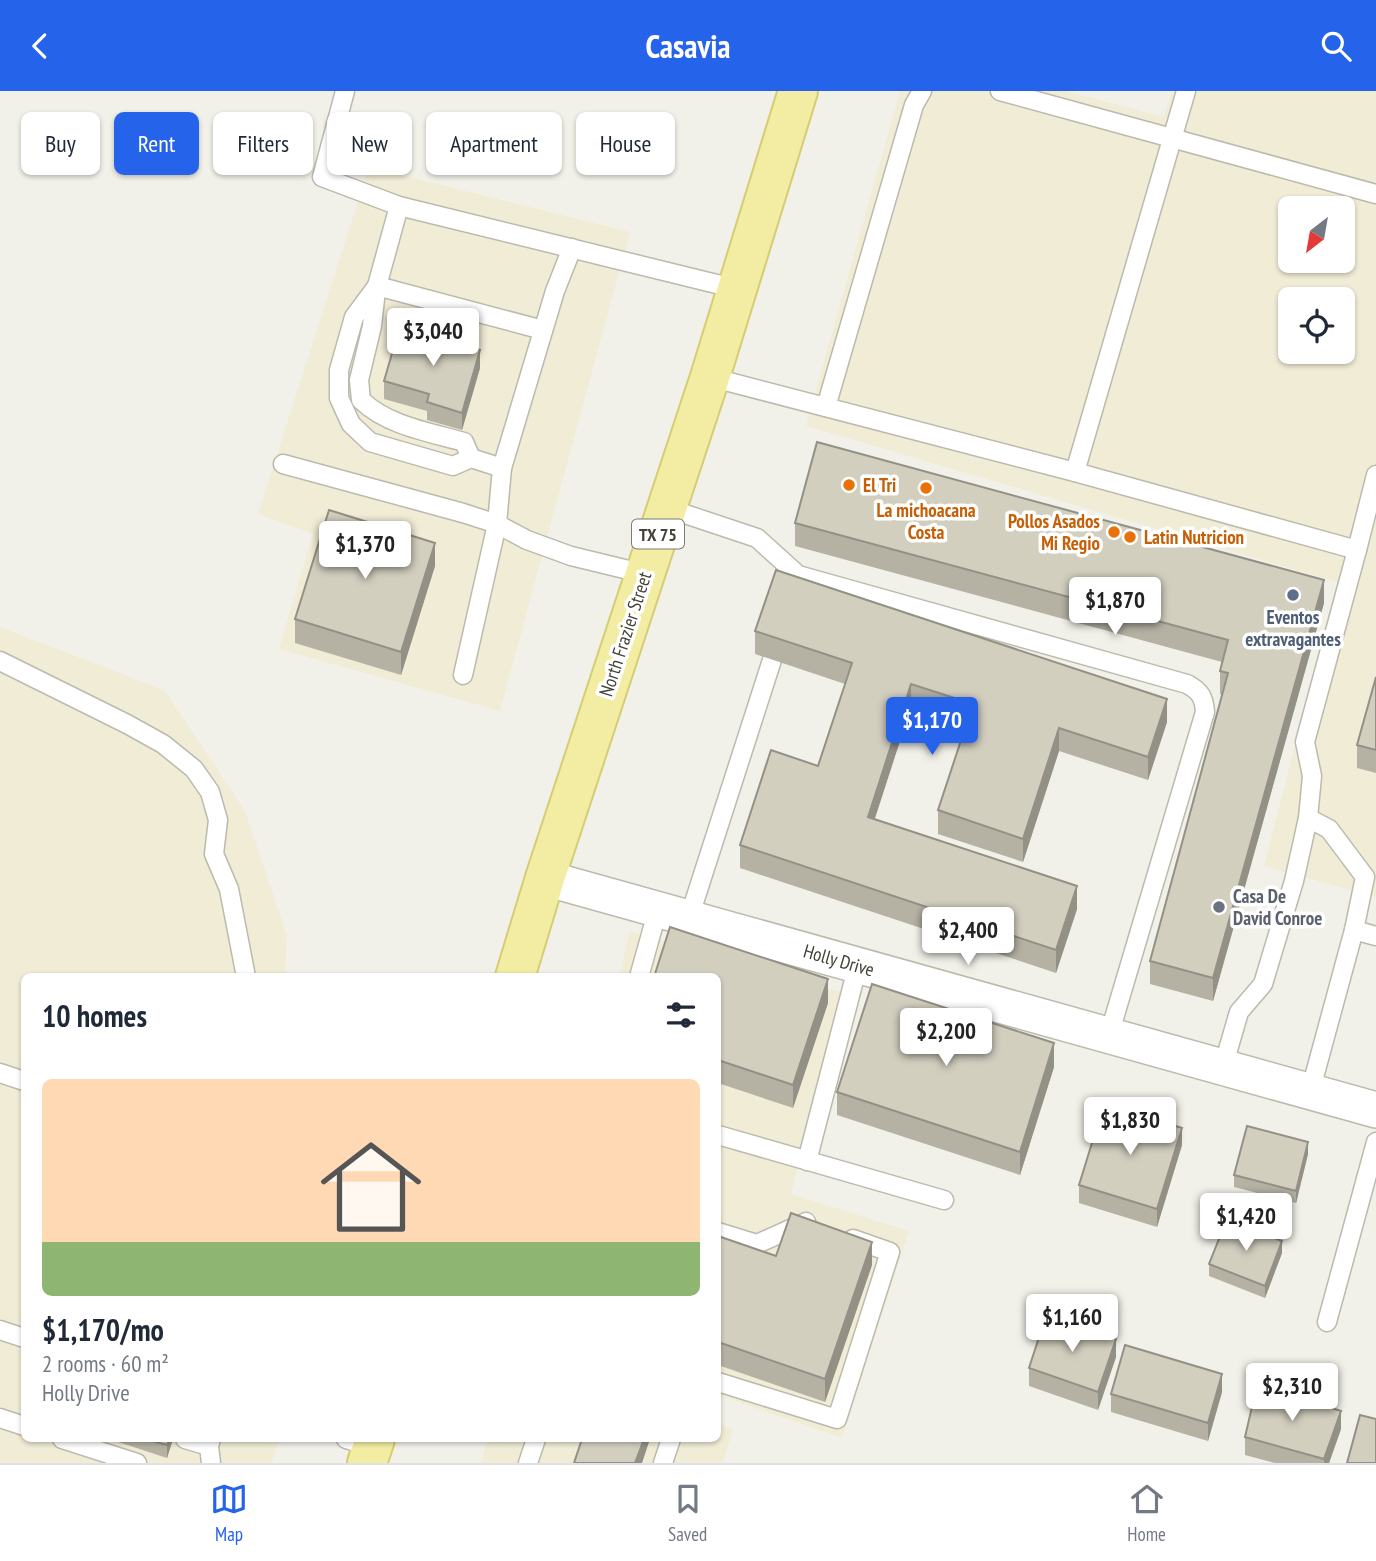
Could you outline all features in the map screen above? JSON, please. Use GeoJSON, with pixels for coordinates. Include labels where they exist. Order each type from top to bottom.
{"type":"FeatureCollection","features":[{"type":"Feature","properties":{"kind":"main road","name":"North Frazier Street"},"geometry":{"type":"LineString","coordinates":[[516,973],[710,377],[798,91]]}},
{"type":"Feature","properties":{"kind":"street","name":"Holly Drive"},"geometry":{"type":"LineString","coordinates":[[545,878],[1376,1110]]}},
{"type":"Feature","properties":{"kind":"lane"},"geometry":{"type":"LineString","coordinates":[[345,91],[322,177],[399,206],[737,289]]}},
{"type":"Feature","properties":{"kind":"lane"},"geometry":{"type":"LineString","coordinates":[[826,407],[914,105],[922,91]]}},
{"type":"Feature","properties":{"kind":"lane"},"geometry":{"type":"LineString","coordinates":[[1000,91],[1376,194]]}},
{"type":"Feature","properties":{"kind":"lane"},"geometry":{"type":"LineString","coordinates":[[1074,472],[1186,91]]}},
{"type":"Feature","properties":{"kind":"lane"},"geometry":{"type":"LineString","coordinates":[[399,206],[377,286],[372,326],[359,380],[361,400],[373,412],[397,423],[464,442],[471,458]]}},
{"type":"Feature","properties":{"kind":"lane"},"geometry":{"type":"LineString","coordinates":[[463,675],[497,524],[502,468],[543,330],[572,248]]}},
{"type":"Feature","properties":{"kind":"lane"},"geometry":{"type":"LineString","coordinates":[[377,286],[543,330]]}},
{"type":"Feature","properties":{"kind":"lane"},"geometry":{"type":"LineString","coordinates":[[377,286],[354,317],[339,370],[339,398],[351,424],[370,442],[453,467],[471,458],[502,468]]}},
{"type":"Feature","properties":{"kind":"lane"},"geometry":{"type":"LineString","coordinates":[[710,377],[1074,472],[1357,550]]}},
{"type":"Feature","properties":{"kind":"lane"},"geometry":{"type":"LineString","coordinates":[[284,464],[497,524],[527,540],[571,556],[645,575]]}},
{"type":"Feature","properties":{"kind":"lane"},"geometry":{"type":"LineString","coordinates":[[1223,1067],[1240,1012],[1262,984],[1294,881],[1308,818],[1312,776],[1305,742],[1376,475]]}},
{"type":"Feature","properties":{"kind":"lane"},"geometry":{"type":"LineString","coordinates":[[667,508],[757,538],[797,581],[1187,684],[1199,691],[1204,699],[1205,712],[1109,1035]]}},
{"type":"Feature","properties":{"kind":"lane"},"geometry":{"type":"LineString","coordinates":[[641,973],[673,914],[772,660]]}},
{"type":"Feature","properties":{"kind":"lane"},"geometry":{"type":"LineString","coordinates":[[0,661],[163,744],[194,769],[210,792],[218,820],[214,854],[229,889],[245,973]]}},
{"type":"Feature","properties":{"kind":"lane"},"geometry":{"type":"LineString","coordinates":[[1308,818],[1329,829],[1365,877],[1354,930],[1310,1091]]}},
{"type":"Feature","properties":{"kind":"lane"},"geometry":{"type":"LineString","coordinates":[[1354,930],[1376,936]]}},
{"type":"Feature","properties":{"kind":"lane"},"geometry":{"type":"LineString","coordinates":[[807,1161],[858,965]]}},
{"type":"Feature","properties":{"kind":"lane"},"geometry":{"type":"LineString","coordinates":[[0,1073],[21,1080]]}},
{"type":"Feature","properties":{"kind":"lane"},"geometry":{"type":"LineString","coordinates":[[721,1136],[944,1200]]}},
{"type":"Feature","properties":{"kind":"lane"},"geometry":{"type":"LineString","coordinates":[[1327,1322],[1376,1142]]}},
{"type":"Feature","properties":{"kind":"lane"},"geometry":{"type":"LineString","coordinates":[[721,1233],[757,1244],[807,1222],[819,1226]]}},
{"type":"Feature","properties":{"kind":"lane"},"geometry":{"type":"LineString","coordinates":[[721,1383],[837,1419],[890,1252],[842,1235]]}},
{"type":"Feature","properties":{"kind":"lane"},"geometry":{"type":"LineString","coordinates":[[1,1335],[21,1338]]}},
{"type":"Feature","properties":{"kind":"lane"},"geometry":{"type":"LineString","coordinates":[[0,1418],[21,1425]]}},
{"type":"Feature","properties":{"kind":"lane"},"geometry":{"type":"LineString","coordinates":[[71,1442],[137,1463]]}},
{"type":"Feature","properties":{"kind":"lane"},"geometry":{"type":"LineString","coordinates":[[193,1442],[211,1449]]}},
{"type":"Feature","properties":{"kind":"lane"},"geometry":{"type":"LineString","coordinates":[[528,1463],[535,1442]]}},
{"type":"Feature","properties":{"kind":"lane"},"geometry":{"type":"LineString","coordinates":[[663,1463],[670,1442]]}},
{"type":"Feature","properties":{"kind":"shaded area"},"geometry":{"type":"Polygon","coordinates":[[[900,91],[1066,91],[1164,117],[1172,91],[1376,91],[1376,897],[1264,866],[1337,582],[806,426],[900,91]]]}},
{"type":"Feature","properties":{"kind":"shaded area"},"geometry":{"type":"Polygon","coordinates":[[[366,175],[401,175],[630,232],[500,711],[279,649],[313,534],[258,514],[366,175]]]}},
{"type":"Feature","properties":{"kind":"shaded area"},"geometry":{"type":"Polygon","coordinates":[[[0,627],[164,690],[245,811],[287,936],[285,973],[21,973],[21,1442],[278,1442],[272,1463],[0,1463],[0,627]]]}},
{"type":"Feature","properties":{"kind":"shaded area"},"geometry":{"type":"Polygon","coordinates":[[[630,931],[841,992],[791,1194],[909,1231],[842,1438],[721,1396],[721,973],[620,973],[630,931]]]}},
{"type":"Feature","properties":{"kind":"shaded area"},"geometry":{"type":"Polygon","coordinates":[[[721,1425],[733,1429],[723,1463],[481,1463],[486,1442],[721,1442],[721,1425]]]}},
{"type":"Feature","properties":{"kind":"building"},"geometry":{"type":"Polygon","coordinates":[[[400,326],[480,350],[462,413],[427,402],[429,394],[384,381],[400,326]]]}},
{"type":"Feature","properties":{"kind":"building"},"geometry":{"type":"Polygon","coordinates":[[[817,442],[1324,580],[1213,978],[1150,961],[1228,673],[1220,671],[1228,640],[795,523],[817,442]]]}},
{"type":"Feature","properties":{"kind":"building"},"geometry":{"type":"Polygon","coordinates":[[[329,510],[435,543],[401,652],[295,619],[329,510]]]}},
{"type":"Feature","properties":{"kind":"building"},"geometry":{"type":"Polygon","coordinates":[[[776,570],[1167,699],[1148,757],[1059,728],[1023,839],[938,810],[973,704],[911,684],[868,817],[1077,886],[1056,950],[740,845],[771,750],[818,766],[852,663],[755,631],[776,570]]]}},
{"type":"Feature","properties":{"kind":"building"},"geometry":{"type":"Polygon","coordinates":[[[1376,677],[1376,750],[1357,745],[1376,677]]]}},
{"type":"Feature","properties":{"kind":"building"},"geometry":{"type":"Polygon","coordinates":[[[670,927],[828,979],[793,1085],[721,1061],[721,973],[655,973],[670,927]]]}},
{"type":"Feature","properties":{"kind":"building"},"geometry":{"type":"Polygon","coordinates":[[[872,984],[1054,1043],[1020,1152],[837,1092],[872,984]]]}},
{"type":"Feature","properties":{"kind":"building"},"geometry":{"type":"Polygon","coordinates":[[[1104,1104],[1182,1128],[1157,1209],[1079,1185],[1104,1104]]]}},
{"type":"Feature","properties":{"kind":"building"},"geometry":{"type":"Polygon","coordinates":[[[1247,1126],[1308,1142],[1296,1191],[1234,1175],[1247,1126]]]}},
{"type":"Feature","properties":{"kind":"building"},"geometry":{"type":"Polygon","coordinates":[[[791,1213],[872,1242],[825,1379],[721,1343],[721,1237],[776,1256],[791,1213]]]}},
{"type":"Feature","properties":{"kind":"building"},"geometry":{"type":"Polygon","coordinates":[[[1227,1219],[1282,1241],[1265,1286],[1209,1264],[1227,1219]]]}},
{"type":"Feature","properties":{"kind":"building"},"geometry":{"type":"Polygon","coordinates":[[[1046,1316],[1116,1339],[1098,1392],[1029,1368],[1046,1316]]]}},
{"type":"Feature","properties":{"kind":"building"},"geometry":{"type":"Polygon","coordinates":[[[1125,1345],[1222,1374],[1208,1423],[1111,1394],[1125,1345]]]}},
{"type":"Feature","properties":{"kind":"building"},"geometry":{"type":"Polygon","coordinates":[[[1257,1385],[1341,1411],[1324,1459],[1245,1437],[1257,1385]]]}},
{"type":"Feature","properties":{"kind":"building"},"geometry":{"type":"Polygon","coordinates":[[[1360,1415],[1376,1419],[1376,1463],[1347,1463],[1360,1415]]]}},
{"type":"Feature","properties":{"kind":"building"},"geometry":{"type":"Polygon","coordinates":[[[581,1442],[643,1442],[635,1463],[574,1463],[581,1442]]]}},
{"type":"Feature","properties":{"kind":"place","name":"El Tri"},"geometry":{"type":"Point","coordinates":[849,485]}},
{"type":"Feature","properties":{"kind":"place","name":"La michoacana Costa"},"geometry":{"type":"Point","coordinates":[926,488]}},
{"type":"Feature","properties":{"kind":"place","name":"Pollos Asados Mi Regio"},"geometry":{"type":"Point","coordinates":[1114,532]}},
{"type":"Feature","properties":{"kind":"place","name":"Latin Nutricion"},"geometry":{"type":"Point","coordinates":[1130,537]}},
{"type":"Feature","properties":{"kind":"place","name":"Eventos extravagantes"},"geometry":{"type":"Point","coordinates":[1293,595]}},
{"type":"Feature","properties":{"kind":"place","name":"Casa De David Conroe"},"geometry":{"type":"Point","coordinates":[1219,907]}}]}
